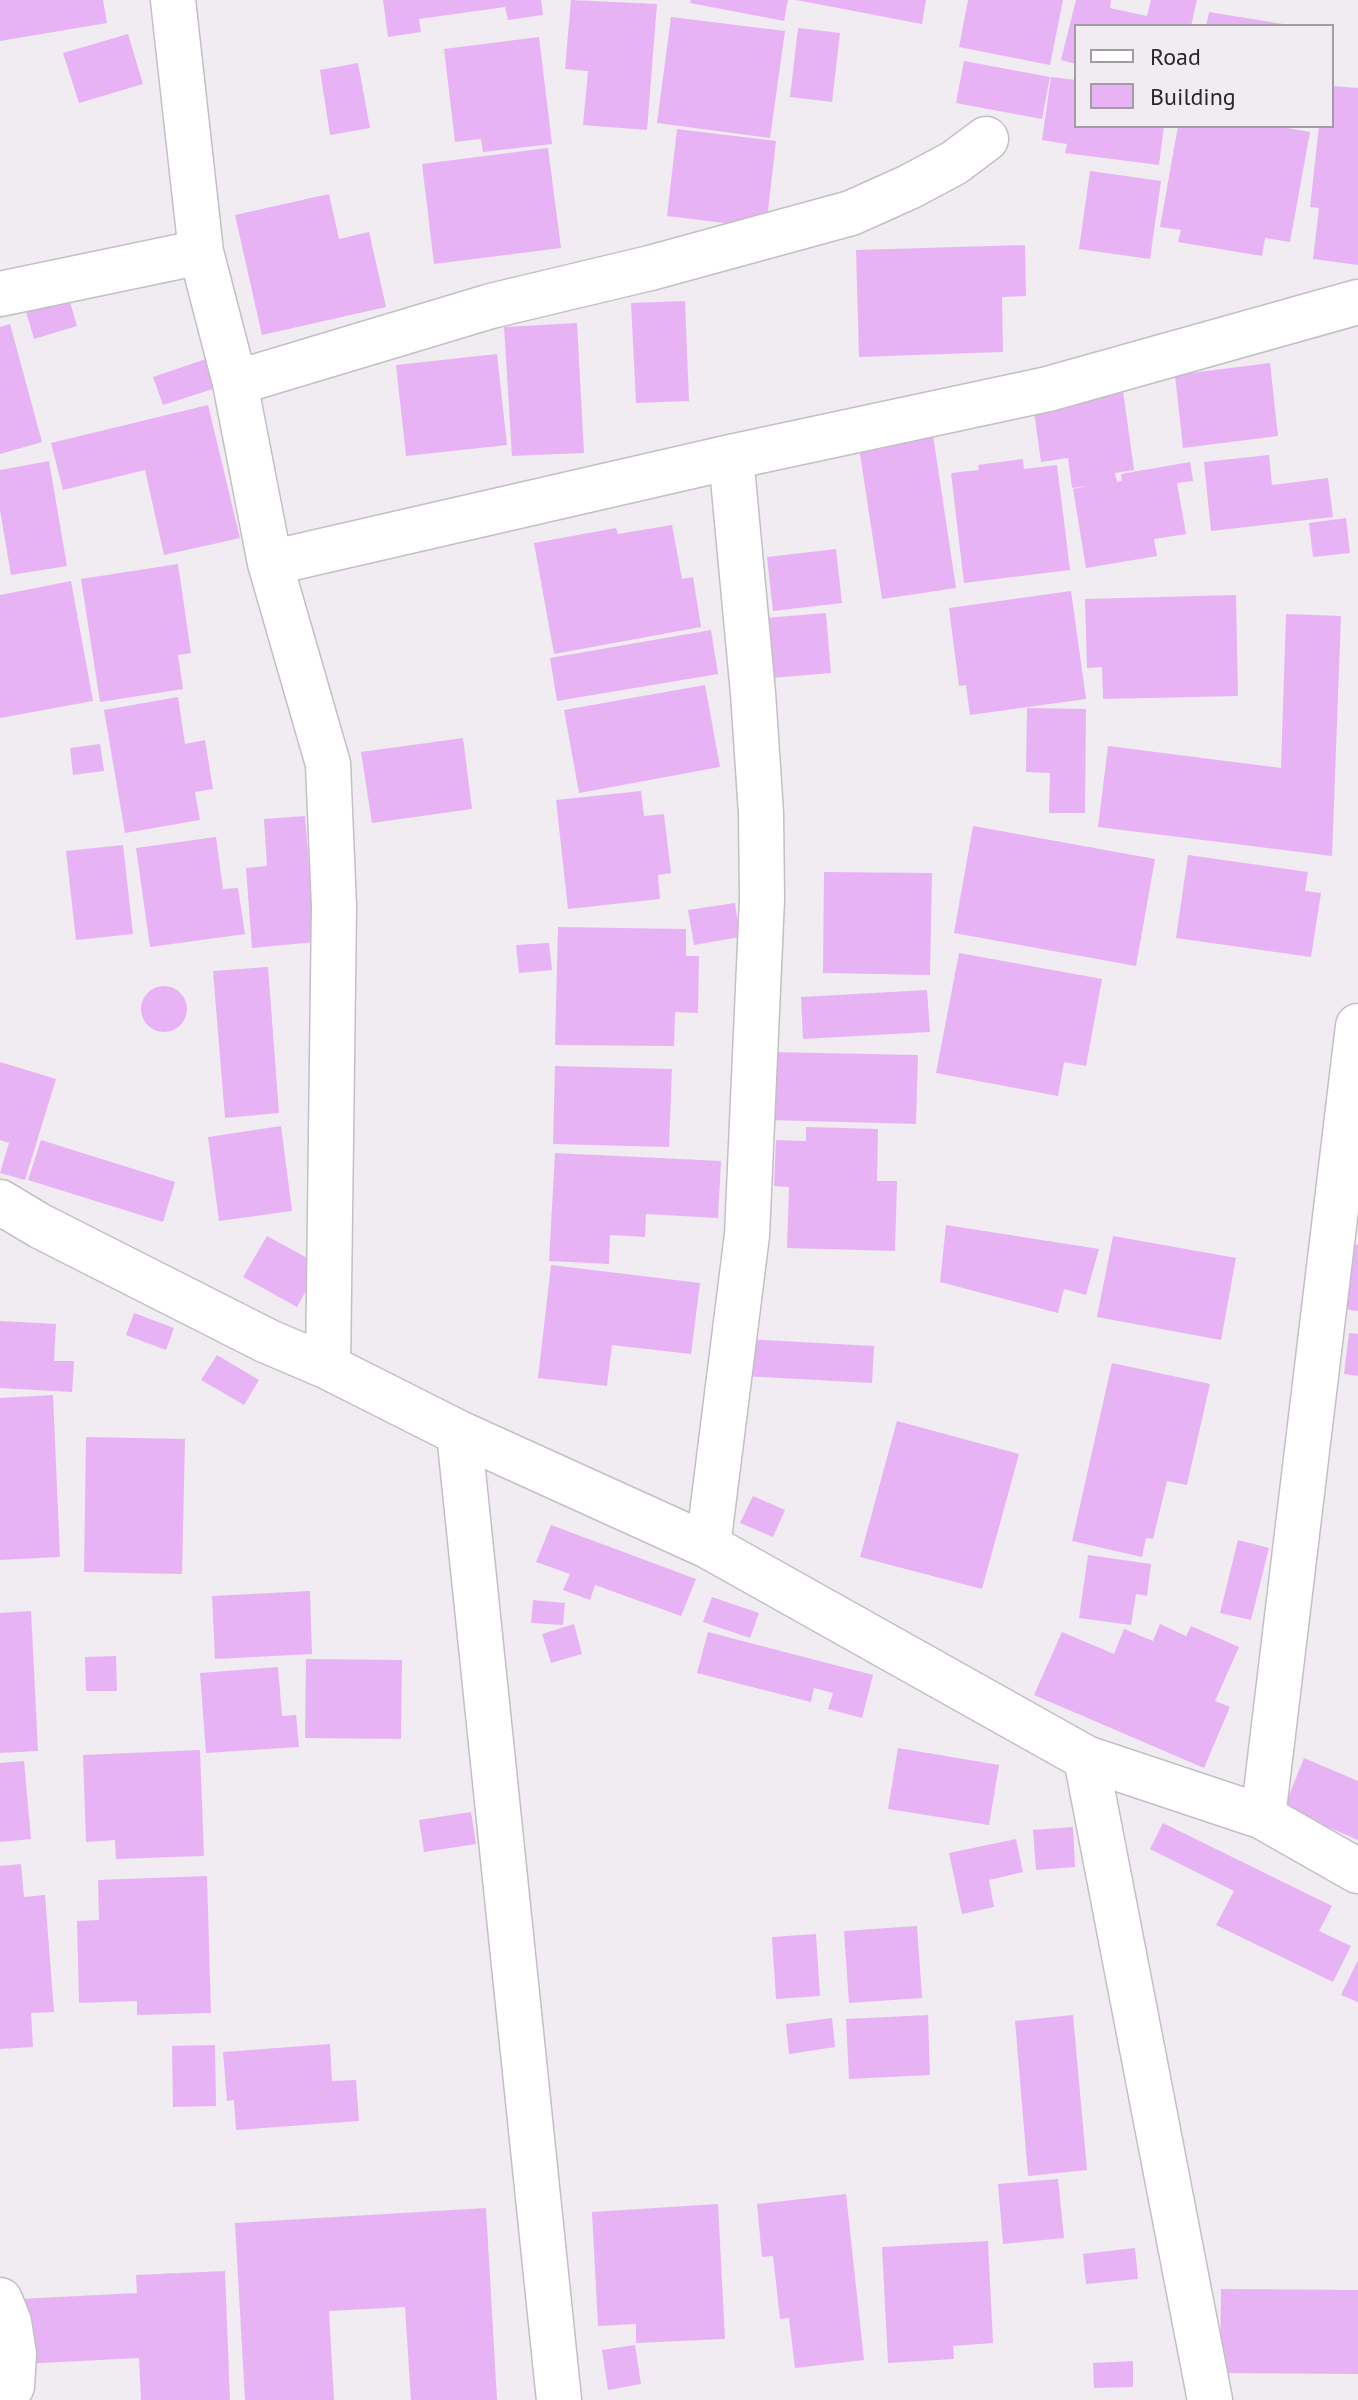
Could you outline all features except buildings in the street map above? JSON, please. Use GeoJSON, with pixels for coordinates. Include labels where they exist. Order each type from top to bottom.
{"type":"FeatureCollection","features":[{"type":"Feature","properties":{"kind":"street"},"geometry":{"type":"LineString","coordinates":[[173,0],[201,252],[235,383],[270,563],[328,764],[334,906],[328,1367]]}},
{"type":"Feature","properties":{"kind":"street"},"geometry":{"type":"LineString","coordinates":[[235,383],[491,306],[650,268],[851,213],[954,163],[986,139]]}},
{"type":"Feature","properties":{"kind":"street"},"geometry":{"type":"LineString","coordinates":[[0,294],[201,252]]}},
{"type":"Feature","properties":{"kind":"street"},"geometry":{"type":"LineString","coordinates":[[270,563],[731,457],[1048,389],[1358,302]]}},
{"type":"Feature","properties":{"kind":"street"},"geometry":{"type":"LineString","coordinates":[[708,1546],[747,1235],[762,899],[757,753],[731,457]]}},
{"type":"Feature","properties":{"kind":"street"},"geometry":{"type":"LineString","coordinates":[[1263,1817],[1358,1026]]}},
{"type":"Feature","properties":{"kind":"street"},"geometry":{"type":"LineString","coordinates":[[0,1202],[40,1226],[267,1341],[328,1367],[459,1433],[708,1546],[1086,1758],[1263,1817],[1358,1871]]}},
{"type":"Feature","properties":{"kind":"street"},"geometry":{"type":"LineString","coordinates":[[459,1433],[559,2400]]}},
{"type":"Feature","properties":{"kind":"street"},"geometry":{"type":"LineString","coordinates":[[1086,1758],[1210,2400]]}},
{"type":"Feature","properties":{"kind":"street"},"geometry":{"type":"LineString","coordinates":[[0,2300],[9,2322],[14,2354],[12,2386],[4,2400]]}}]}
